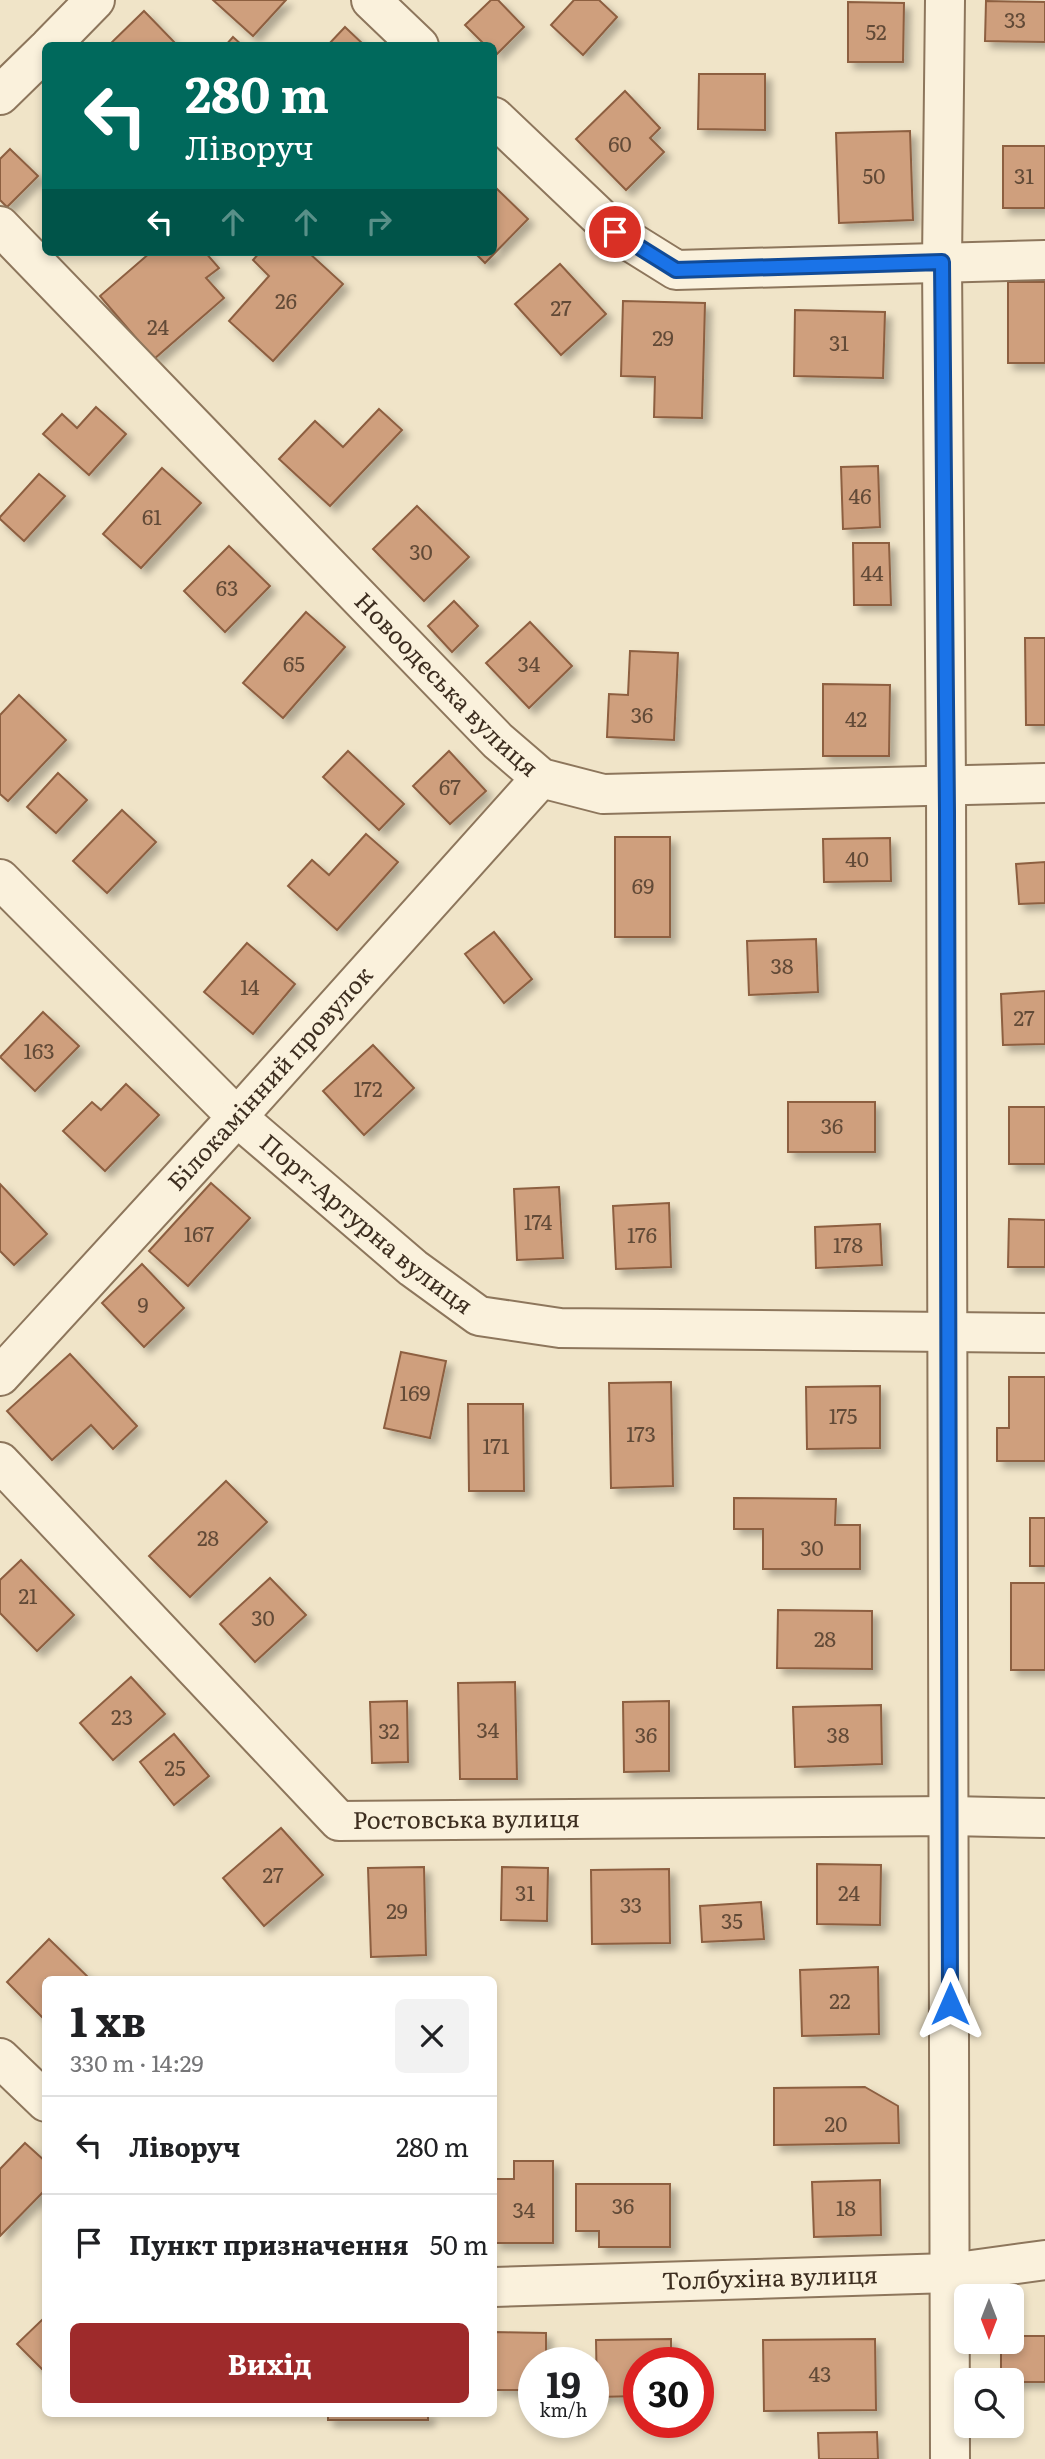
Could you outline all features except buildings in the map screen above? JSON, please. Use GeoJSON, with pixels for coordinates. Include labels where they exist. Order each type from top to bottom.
{"type":"FeatureCollection","features":[{"type":"Feature","properties":{"kind":"street"},"geometry":{"type":"LineString","coordinates":[[54,42],[95,0]]}},
{"type":"Feature","properties":{"kind":"street"},"geometry":{"type":"LineString","coordinates":[[371,0],[415,42]]}},
{"type":"Feature","properties":{"kind":"street"},"geometry":{"type":"LineString","coordinates":[[945,0],[942,262],[950,1816],[950,2459]]}},
{"type":"Feature","properties":{"kind":"street"},"geometry":{"type":"LineString","coordinates":[[0,95],[42,54]]}},
{"type":"Feature","properties":{"kind":"street"},"geometry":{"type":"LineString","coordinates":[[497,120],[615,232],[676,270],[1045,260]]}},
{"type":"Feature","properties":{"kind":"street","name":"Новоодеська вулиця"},"geometry":{"type":"LineString","coordinates":[[0,226],[498,741],[541,778],[603,794],[1045,783]]}},
{"type":"Feature","properties":{"kind":"street","name":"Білокамінний провулок"},"geometry":{"type":"LineString","coordinates":[[0,1377],[541,778]]}},
{"type":"Feature","properties":{"kind":"street","name":"Порт-Артурна вулиця"},"geometry":{"type":"LineString","coordinates":[[0,879],[237,1117],[413,1268],[479,1316],[560,1328],[1045,1333]]}},
{"type":"Feature","properties":{"kind":"street","name":"Ростовська вулиця"},"geometry":{"type":"LineString","coordinates":[[0,1462],[339,1821],[950,1816],[1045,1818]]}},
{"type":"Feature","properties":{"kind":"street"},"geometry":{"type":"LineString","coordinates":[[0,2058],[42,2098]]}},
{"type":"Feature","properties":{"kind":"street","name":"Толбухіна вулиця"},"geometry":{"type":"LineString","coordinates":[[497,2287],[950,2273],[1045,2260]]}},
{"type":"Feature","properties":{"kind":"route"},"geometry":{"type":"LineString","coordinates":[[615,232],[676,270],[942,262],[947,812],[950,2004]]}}]}
